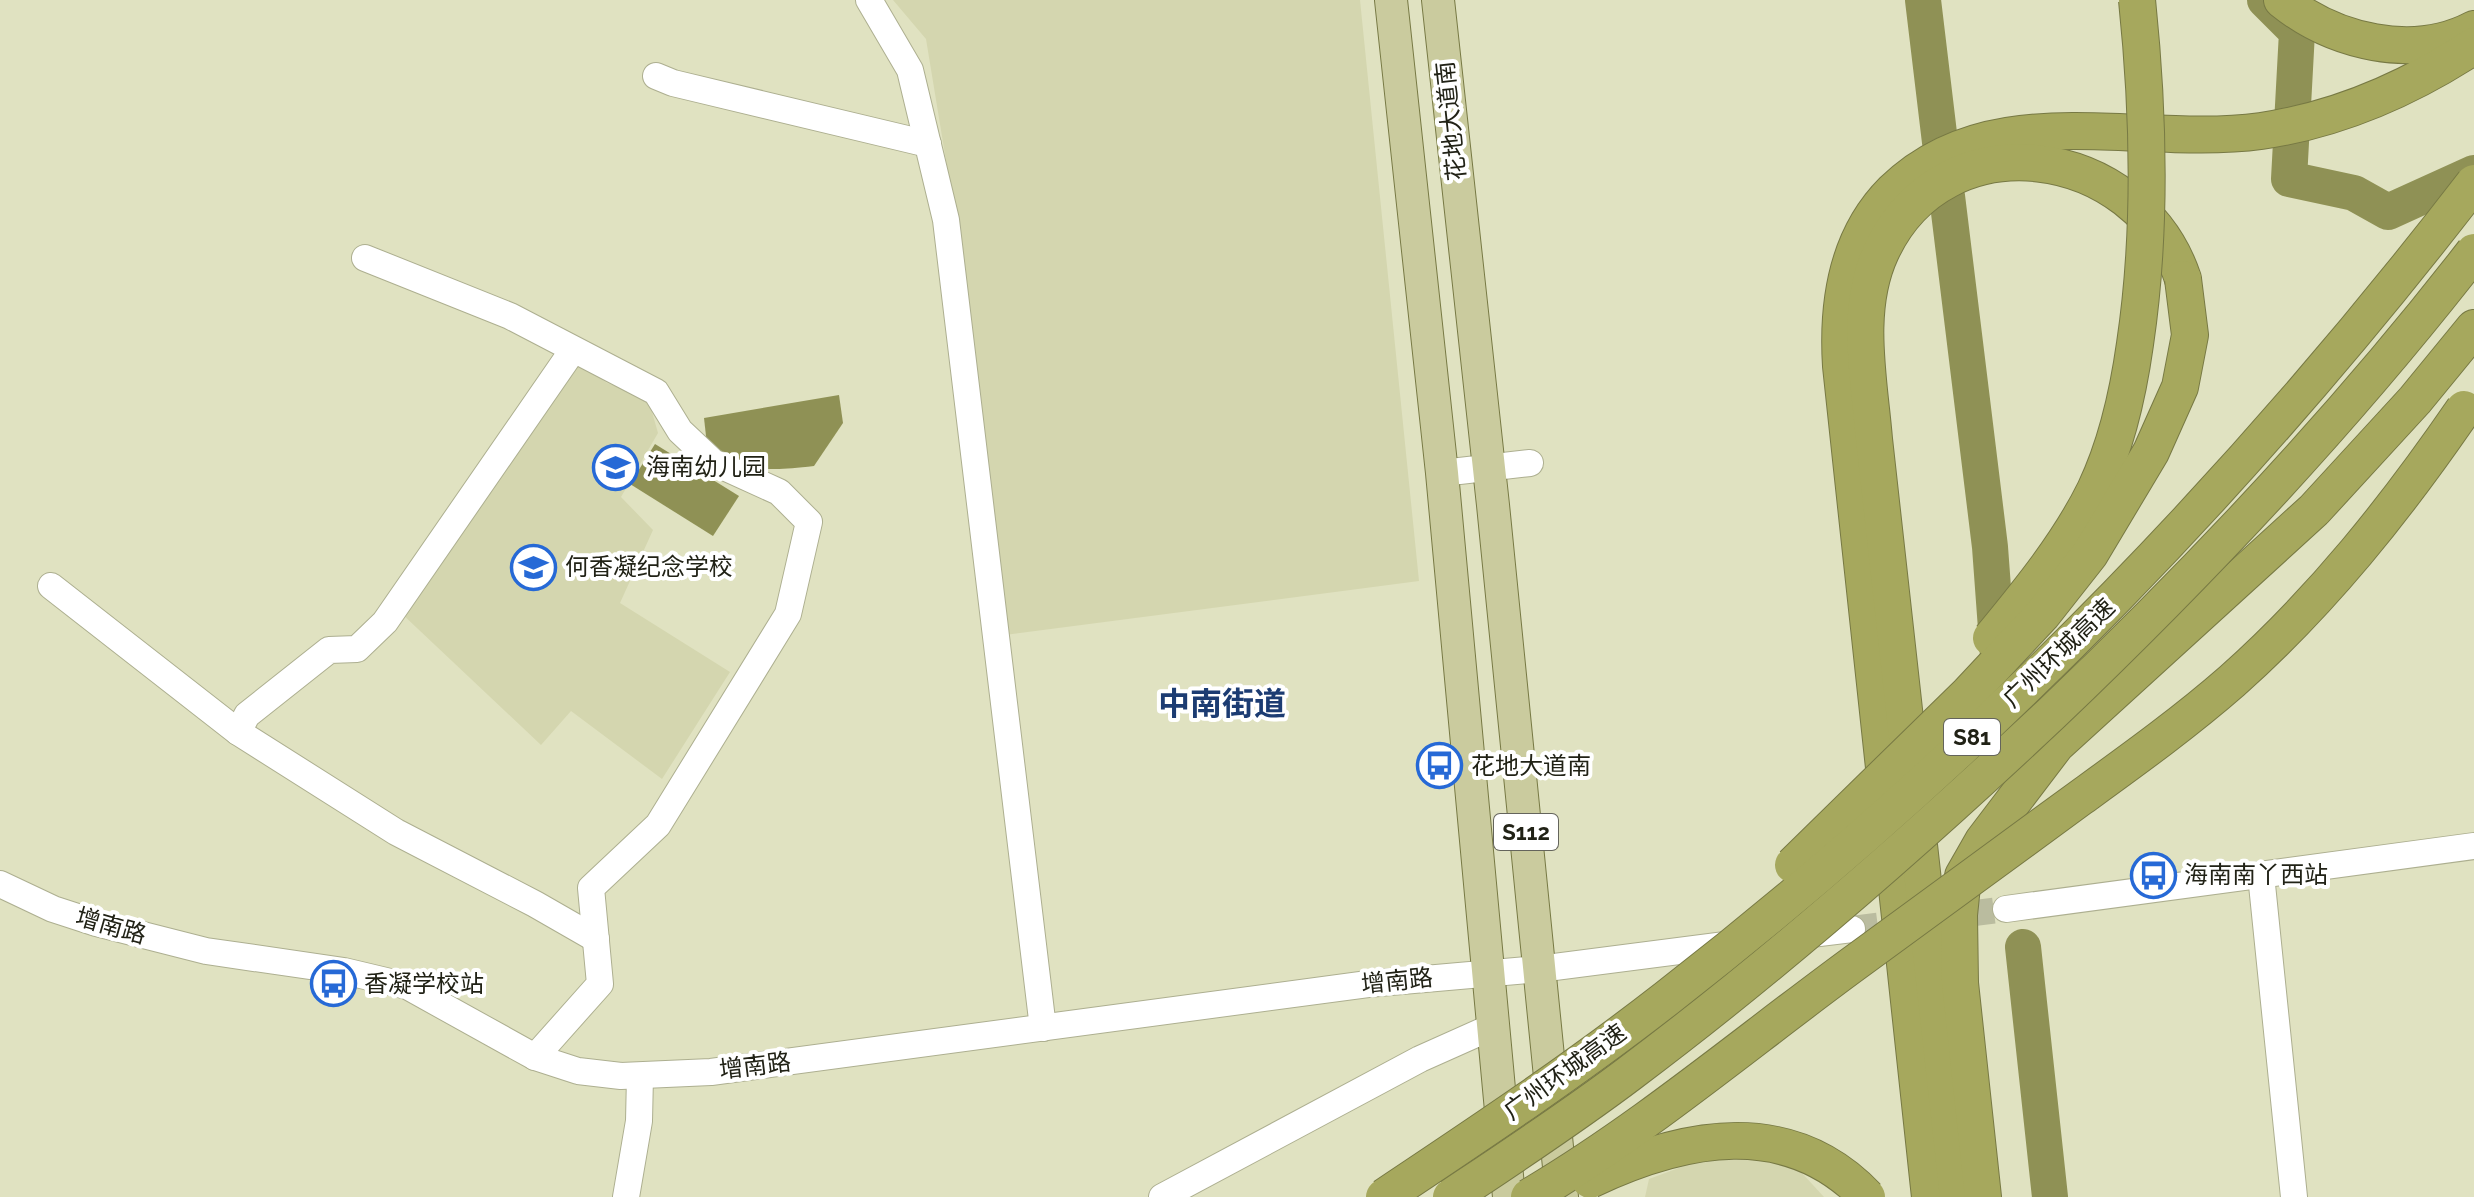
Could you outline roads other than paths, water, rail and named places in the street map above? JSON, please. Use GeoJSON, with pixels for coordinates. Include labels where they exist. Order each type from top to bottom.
{"type":"FeatureCollection","features":[{"type":"Feature","properties":{"kind":"highway"},"geometry":{"type":"LineString","coordinates":[[1780,876],[1814,842],[2004,622],[2073,527],[2104,472],[2125,399],[2145,260],[2148,203],[2146,127],[2137,0]]}},
{"type":"Feature","properties":{"kind":"highway"},"geometry":{"type":"LineString","coordinates":[[2282,0],[2326,28],[2380,43],[2408,45],[2435,42],[2474,29]]}},
{"type":"Feature","properties":{"kind":"highway"},"geometry":{"type":"LineString","coordinates":[[1930,1197],[1843,396],[1840,337],[1843,296],[1848,270],[1863,231],[1887,198],[1924,166],[1960,147],[2001,135],[2031,132],[2228,134],[2302,123],[2365,103],[2425,76],[2474,46]]}},
{"type":"Feature","properties":{"kind":"highway"},"geometry":{"type":"LineString","coordinates":[[1388,1194],[1441,1159],[1531,1089],[1780,876],[1969,693],[2042,615],[2090,554],[2151,452],[2180,387],[2190,335],[2183,279],[2171,250],[2159,232],[2134,204],[2116,190],[2088,175],[2068,169],[2018,162],[1979,168],[1950,180],[1926,195],[1898,224],[1880,253],[1868,299],[1866,335],[1874,439],[1958,1197]]}},
{"type":"Feature","properties":{"kind":"highway","name":"广州环城高速"},"geometry":{"type":"LineString","coordinates":[[1388,1194],[1574,1067],[1667,998],[1772,913],[1965,744],[2122,591],[2244,462],[2343,347],[2474,183]]}},
{"type":"Feature","properties":{"kind":"highway","name":"广州环城高速"},"geometry":{"type":"LineString","coordinates":[[1451,1197],[1574,1114],[1717,1006],[1822,919],[1978,781],[2129,638],[2269,495],[2381,367],[2474,252]]}},
{"type":"Feature","properties":{"kind":"highway"},"geometry":{"type":"LineString","coordinates":[[1983,1197],[1960,983],[1959,915],[1963,876],[1995,823],[2056,745],[2293,530],[2415,400],[2474,328]]}},
{"type":"Feature","properties":{"kind":"highway"},"geometry":{"type":"LineString","coordinates":[[1529,1197],[1621,1138],[2144,751],[2229,683],[2299,616],[2367,542],[2420,473],[2474,393]]}},
{"type":"Feature","properties":{"kind":"highway"},"geometry":{"type":"LineString","coordinates":[[1552,1197],[1645,1156],[1697,1144],[1737,1140],[1776,1144],[1811,1156],[1842,1174],[1867,1197]]}},
{"type":"Feature","properties":{"kind":"main road","name":"花地大道南"},"geometry":{"type":"LineString","coordinates":[[1391,0],[1442,473],[1509,1197]]}},
{"type":"Feature","properties":{"kind":"main road","name":"花地大道南"},"geometry":{"type":"LineString","coordinates":[[1438,0],[1562,1197]]}},
{"type":"Feature","properties":{"kind":"street"},"geometry":{"type":"LineString","coordinates":[[869,0],[910,70],[946,220],[1043,1028]]}},
{"type":"Feature","properties":{"kind":"street"},"geometry":{"type":"LineString","coordinates":[[656,76],[673,83],[928,144]]}},
{"type":"Feature","properties":{"kind":"street"},"geometry":{"type":"LineString","coordinates":[[365,258],[510,316],[656,392],[680,431],[713,462],[779,492],[809,522],[788,614],[658,825],[591,888],[600,984],[535,1057]]}},
{"type":"Feature","properties":{"kind":"street"},"geometry":{"type":"LineString","coordinates":[[238,732],[247,715],[329,650],[357,649],[385,622],[573,350]]}},
{"type":"Feature","properties":{"kind":"street"},"geometry":{"type":"LineString","coordinates":[[1442,473],[1530,463]]}},
{"type":"Feature","properties":{"kind":"street"},"geometry":{"type":"LineString","coordinates":[[51,586],[238,732],[396,832],[596,939]]}},
{"type":"Feature","properties":{"kind":"street"},"geometry":{"type":"LineString","coordinates":[[2006,909],[2474,846]]}},
{"type":"Feature","properties":{"kind":"street"},"geometry":{"type":"LineString","coordinates":[[2261,875],[2294,1197]]}},
{"type":"Feature","properties":{"kind":"street","name":"增南路"},"geometry":{"type":"LineString","coordinates":[[0,884],[67,914],[206,951],[344,971],[407,986],[535,1057],[578,1071],[621,1076],[711,1072],[1368,984],[1539,969],[1852,929]]}},
{"type":"Feature","properties":{"kind":"street"},"geometry":{"type":"LineString","coordinates":[[1162,1197],[1420,1059],[1494,1026]]}},
{"type":"Feature","properties":{"kind":"street"},"geometry":{"type":"LineString","coordinates":[[626,1197],[639,1121],[640,1076]]}},
{"type":"Feature","properties":{"kind":"waterway"},"geometry":{"type":"LineString","coordinates":[[1923,0],[1940,142]]}},
{"type":"Feature","properties":{"kind":"waterway"},"geometry":{"type":"LineString","coordinates":[[2265,0],[2297,32],[2289,179],[2354,193],[2388,212],[2474,173]]}},
{"type":"Feature","properties":{"kind":"waterway"},"geometry":{"type":"LineString","coordinates":[[1947,196],[1990,547],[1998,656]]}},
{"type":"Feature","properties":{"kind":"waterway"},"geometry":{"type":"LineString","coordinates":[[2023,947],[2050,1197]]}},
{"type":"Feature","properties":{"kind":"tunnel"},"geometry":{"type":"LineString","coordinates":[[1852,929],[2006,909]]}},
{"type":"Feature","properties":{"kind":"place","name":"海南幼儿园"},"geometry":{"type":"Point","coordinates":[615,467]}},
{"type":"Feature","properties":{"kind":"place","name":"何香凝纪念学校"},"geometry":{"type":"Point","coordinates":[534,567]}},
{"type":"Feature","properties":{"kind":"place","name":"花地大道南"},"geometry":{"type":"Point","coordinates":[1440,766]}},
{"type":"Feature","properties":{"kind":"place","name":"海南南丫西站"},"geometry":{"type":"Point","coordinates":[2153,875]}},
{"type":"Feature","properties":{"kind":"place","name":"香凝学校站"},"geometry":{"type":"Point","coordinates":[333,984]}},
{"type":"Feature","properties":{"kind":"district","name":"中南街道"},"geometry":{"type":"Point","coordinates":[1222,704]}}]}
